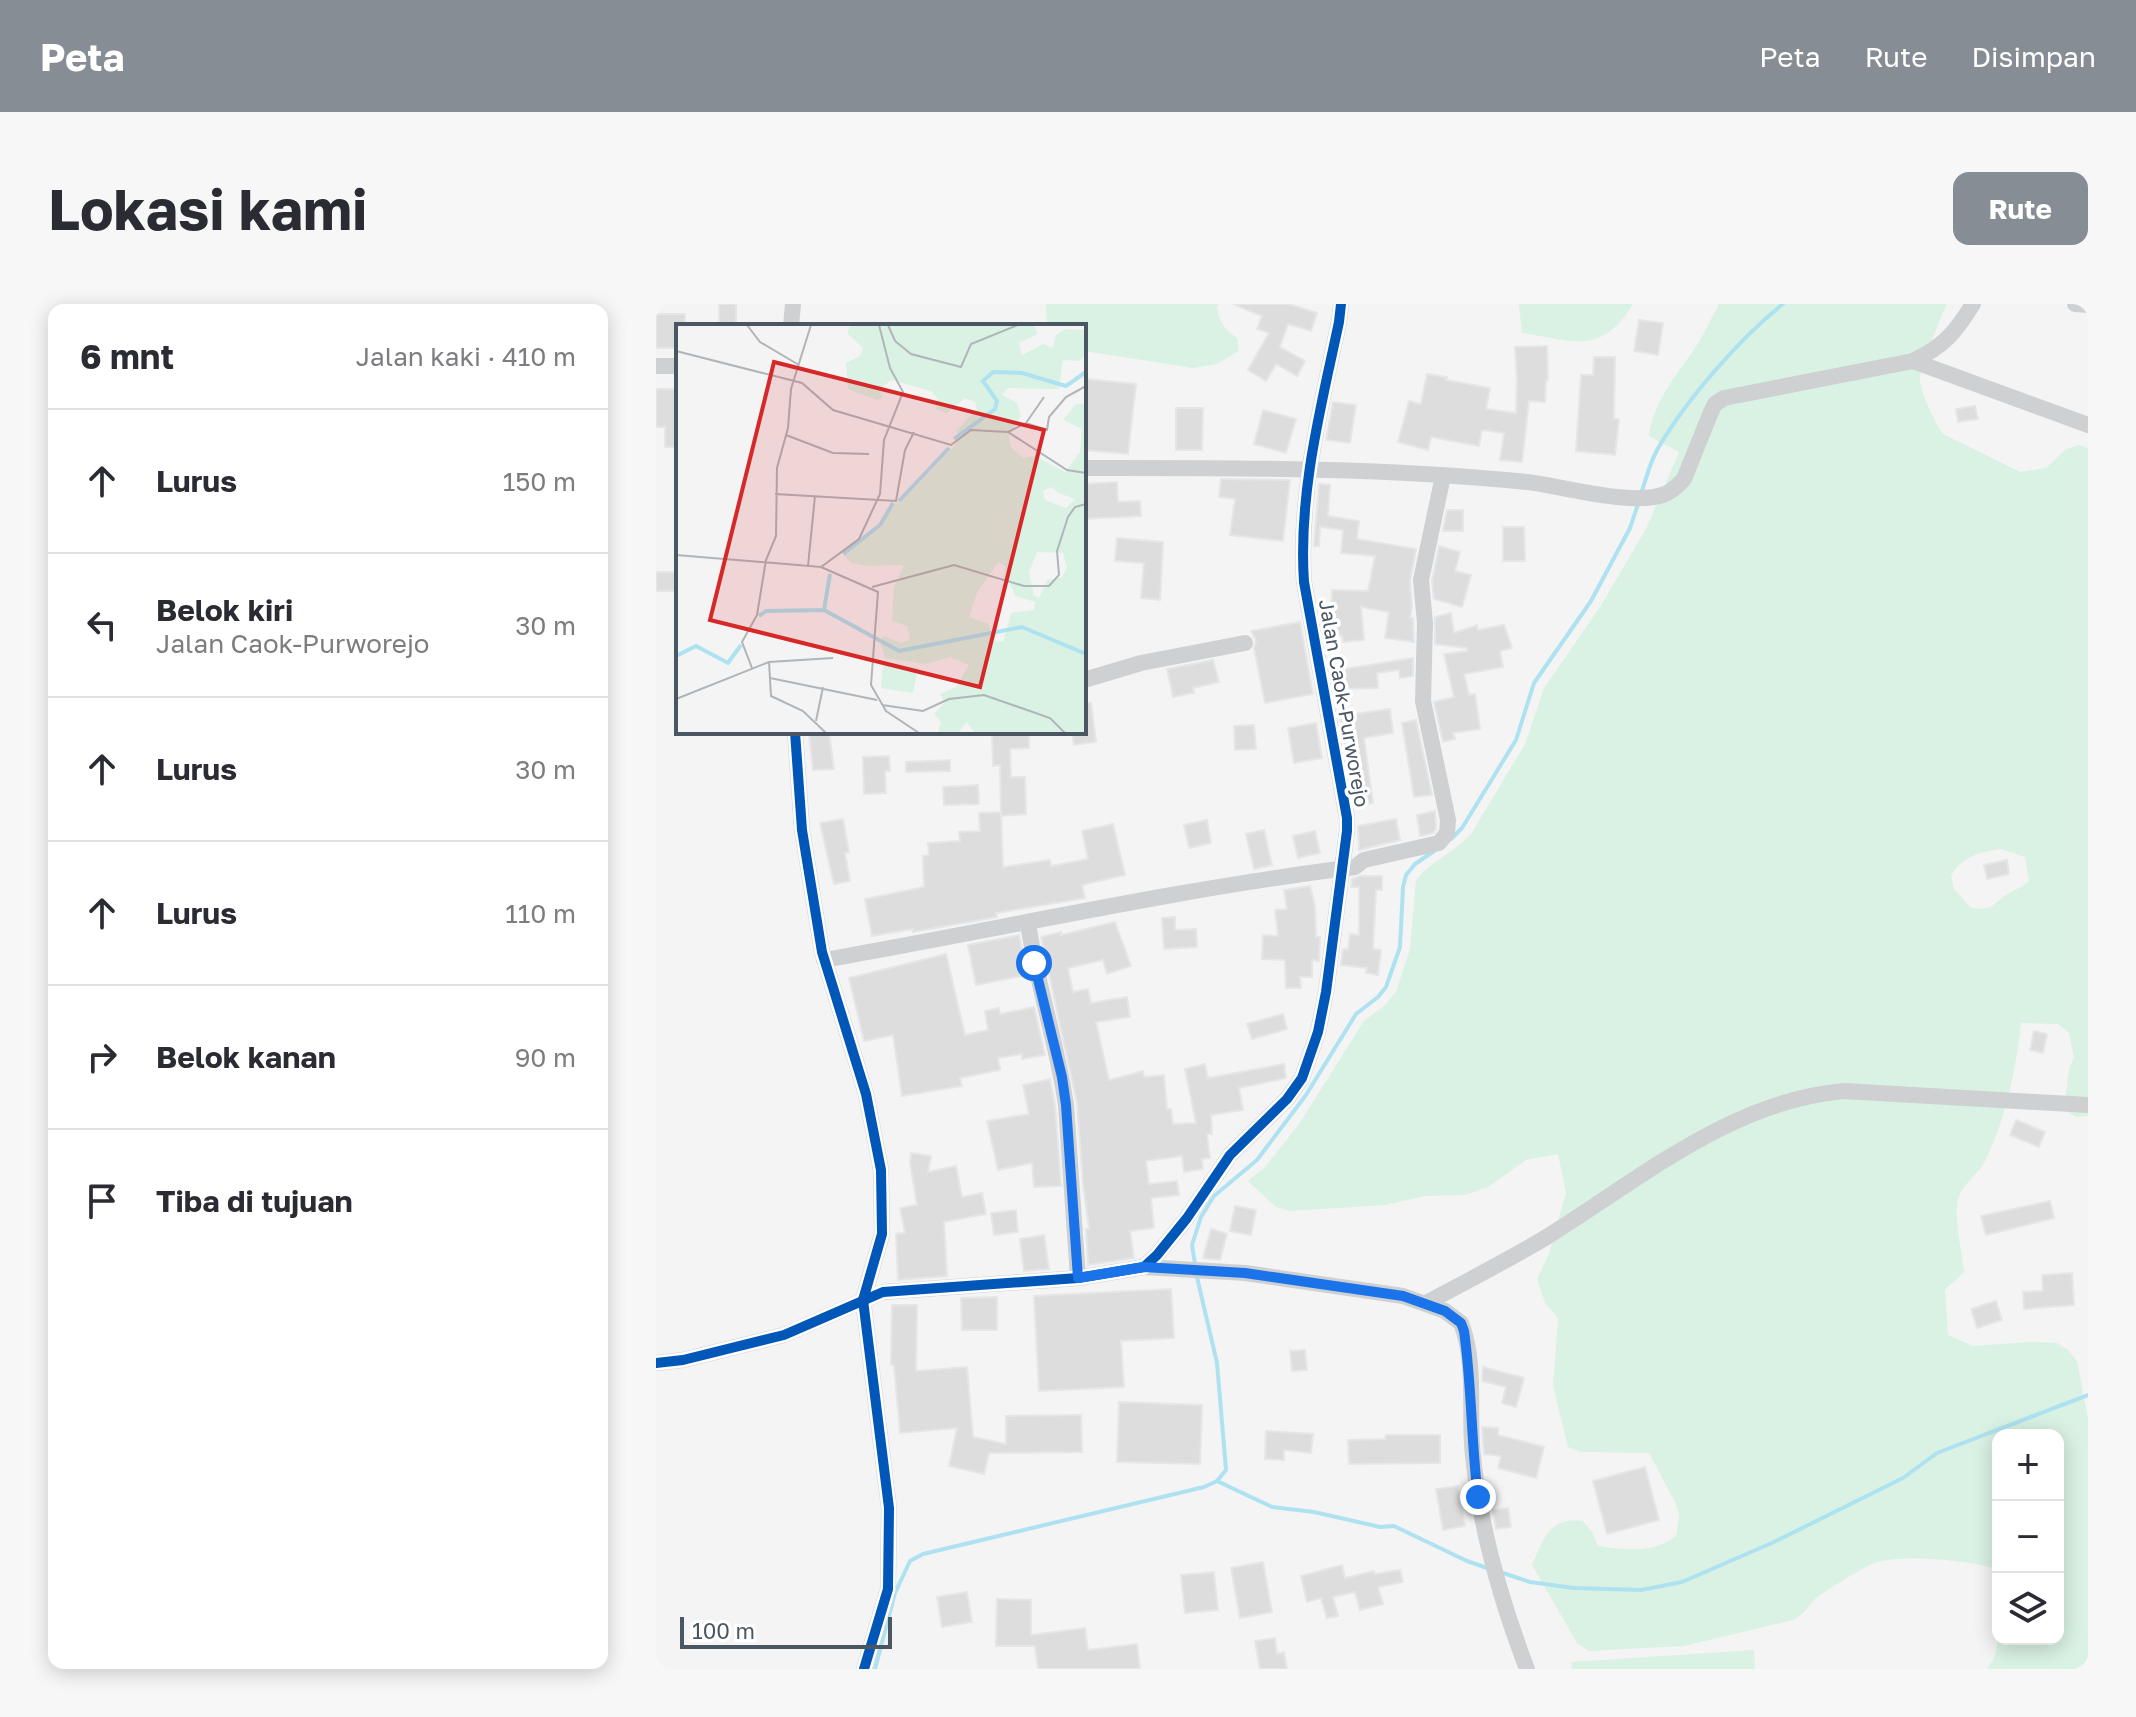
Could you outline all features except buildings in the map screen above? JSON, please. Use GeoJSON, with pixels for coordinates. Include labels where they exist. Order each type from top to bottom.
{"type":"FeatureCollection","features":[{"type":"Feature","properties":{"kind":"street"},"geometry":{"type":"LineString","coordinates":[[791,324],[793,304]]}},
{"type":"Feature","properties":{"kind":"street","name":"Jalan Caok-Purworejo"},"geometry":{"type":"LineString","coordinates":[[1144,1267],[1187,1218],[1230,1155],[1287,1099],[1302,1078],[1318,1032],[1326,992],[1347,818],[1304,582],[1302,555],[1310,468],[1341,304]]}},
{"type":"Feature","properties":{"kind":"street"},"geometry":{"type":"LineString","coordinates":[[1086,468],[1310,468],[1558,485],[1637,499],[1668,494],[1684,479],[1711,412],[1715,404],[1724,398],[1913,361],[1939,348],[1961,325],[1973,304]]}},
{"type":"Feature","properties":{"kind":"street"},"geometry":{"type":"LineString","coordinates":[[2075,304],[2088,305]]}},
{"type":"Feature","properties":{"kind":"street"},"geometry":{"type":"LineString","coordinates":[[1913,361],[2088,425]]}},
{"type":"Feature","properties":{"kind":"street"},"geometry":{"type":"LineString","coordinates":[[824,960],[1166,895],[1355,867],[1364,860],[1435,845],[1443,840],[1449,826],[1423,701],[1425,623],[1421,580],[1443,476]]}},
{"type":"Feature","properties":{"kind":"street"},"geometry":{"type":"LineString","coordinates":[[1086,679],[1141,663],[1245,643]]}},
{"type":"Feature","properties":{"kind":"street"},"geometry":{"type":"LineString","coordinates":[[795,734],[802,830],[824,960],[866,1094],[881,1170],[882,1234],[863,1300],[889,1508],[888,1589],[864,1669]]}},
{"type":"Feature","properties":{"kind":"street"},"geometry":{"type":"LineString","coordinates":[[1028,923],[1066,1105],[1078,1278]]}},
{"type":"Feature","properties":{"kind":"street"},"geometry":{"type":"LineString","coordinates":[[1426,1303],[1544,1238],[1654,1165],[1731,1123],[1809,1094],[1844,1091],[2088,1105]]}},
{"type":"Feature","properties":{"kind":"street"},"geometry":{"type":"LineString","coordinates":[[656,1363],[683,1360],[784,1335],[883,1292],[1078,1278],[1144,1267],[1245,1273],[1403,1296],[1426,1303],[1455,1317],[1464,1331],[1472,1455],[1483,1527],[1500,1590],[1527,1669]]}},
{"type":"Feature","properties":{"kind":"green space"},"geometry":{"type":"Polygon","coordinates":[[[1046,304],[1219,304],[1219,317],[1237,338],[1239,351],[1217,364],[1193,368],[1086,351],[1086,324],[1047,324],[1046,304]]]}},
{"type":"Feature","properties":{"kind":"green space"},"geometry":{"type":"Polygon","coordinates":[[[1519,304],[1633,304],[1609,332],[1598,338],[1572,341],[1522,333],[1519,304]]]}},
{"type":"Feature","properties":{"kind":"green space"},"geometry":{"type":"Polygon","coordinates":[[[1719,304],[1947,304],[1920,382],[1929,409],[1943,434],[2020,472],[2046,468],[2065,450],[2078,445],[2088,448],[2088,1116],[2076,1117],[2064,1110],[2069,1069],[2074,1057],[2069,1033],[2058,1024],[2021,1023],[2017,1057],[1999,1128],[1983,1165],[1958,1198],[1957,1221],[1964,1272],[1945,1290],[1948,1335],[1973,1346],[2057,1343],[2077,1361],[2088,1419],[2088,1669],[1987,1669],[1995,1656],[1997,1645],[2064,1645],[2064,1429],[1992,1429],[1992,1568],[1936,1559],[1885,1560],[1869,1565],[1815,1599],[1793,1620],[1684,1646],[1589,1651],[1577,1643],[1532,1565],[1544,1539],[1555,1526],[1583,1521],[1598,1546],[1648,1548],[1676,1536],[1679,1516],[1676,1504],[1649,1453],[1580,1452],[1568,1447],[1553,1386],[1558,1318],[1545,1303],[1537,1279],[1549,1254],[1566,1193],[1558,1154],[1526,1160],[1488,1187],[1465,1195],[1425,1196],[1385,1205],[1290,1211],[1276,1207],[1248,1181],[1265,1167],[1299,1124],[1364,1021],[1396,992],[1410,949],[1416,880],[1471,834],[1525,744],[1544,688],[1600,607],[1646,529],[1679,452],[1649,436],[1651,424],[1666,390],[1698,343],[1719,304]],[[2001,849],[1972,856],[1960,864],[1951,876],[1954,889],[1971,908],[1992,906],[2029,881],[2025,857],[2001,849]]]}},
{"type":"Feature","properties":{"kind":"green space"},"geometry":{"type":"Polygon","coordinates":[[[1754,1650],[1755,1669],[1572,1669],[1571,1662],[1754,1650]]]}},
{"type":"Feature","properties":{"kind":"waterway"},"geometry":{"type":"LineString","coordinates":[[1642,491],[1657,450],[1685,408],[1733,351],[1783,304]]}},
{"type":"Feature","properties":{"kind":"waterway"},"geometry":{"type":"LineString","coordinates":[[1451,839],[1462,828],[1516,740],[1534,683],[1591,601],[1630,528],[1638,504]]}},
{"type":"Feature","properties":{"kind":"waterway"},"geometry":{"type":"LineString","coordinates":[[1195,1264],[1192,1245],[1201,1217],[1214,1196],[1257,1160],[1306,1095],[1356,1014],[1386,987],[1400,947],[1406,875],[1415,864],[1434,851]]}},
{"type":"Feature","properties":{"kind":"waterway"},"geometry":{"type":"LineString","coordinates":[[875,1669],[895,1593],[910,1561],[923,1554],[1204,1487],[1217,1481],[1226,1470],[1217,1363],[1196,1273]]}},
{"type":"Feature","properties":{"kind":"waterway"},"geometry":{"type":"LineString","coordinates":[[1500,1572],[1530,1582],[1574,1588],[1641,1590],[1682,1582],[1774,1542],[1903,1478],[1937,1453],[2088,1395]]}},
{"type":"Feature","properties":{"kind":"waterway"},"geometry":{"type":"LineString","coordinates":[[1217,1481],[1272,1507],[1314,1512],[1380,1527],[1394,1526],[1487,1568]]}},
{"type":"Feature","properties":{"kind":"cycle path"},"geometry":{"type":"LineString","coordinates":[[656,1363],[683,1360],[784,1335],[883,1292],[1078,1278],[1144,1267],[1187,1218],[1230,1155],[1287,1099],[1302,1078],[1318,1032],[1326,992],[1347,831],[1304,582],[1303,549],[1312,451],[1341,304]]}},
{"type":"Feature","properties":{"kind":"cycle path"},"geometry":{"type":"LineString","coordinates":[[795,734],[802,830],[822,952],[866,1094],[881,1170],[882,1234],[863,1300],[889,1508],[888,1589],[864,1669]]}},
{"type":"Feature","properties":{"kind":"route"},"geometry":{"type":"LineString","coordinates":[[1034,963],[1066,1105],[1078,1278],[1144,1267],[1245,1273],[1403,1296],[1445,1311],[1461,1323],[1464,1331],[1469,1369],[1472,1455],[1478,1497]]}}]}
